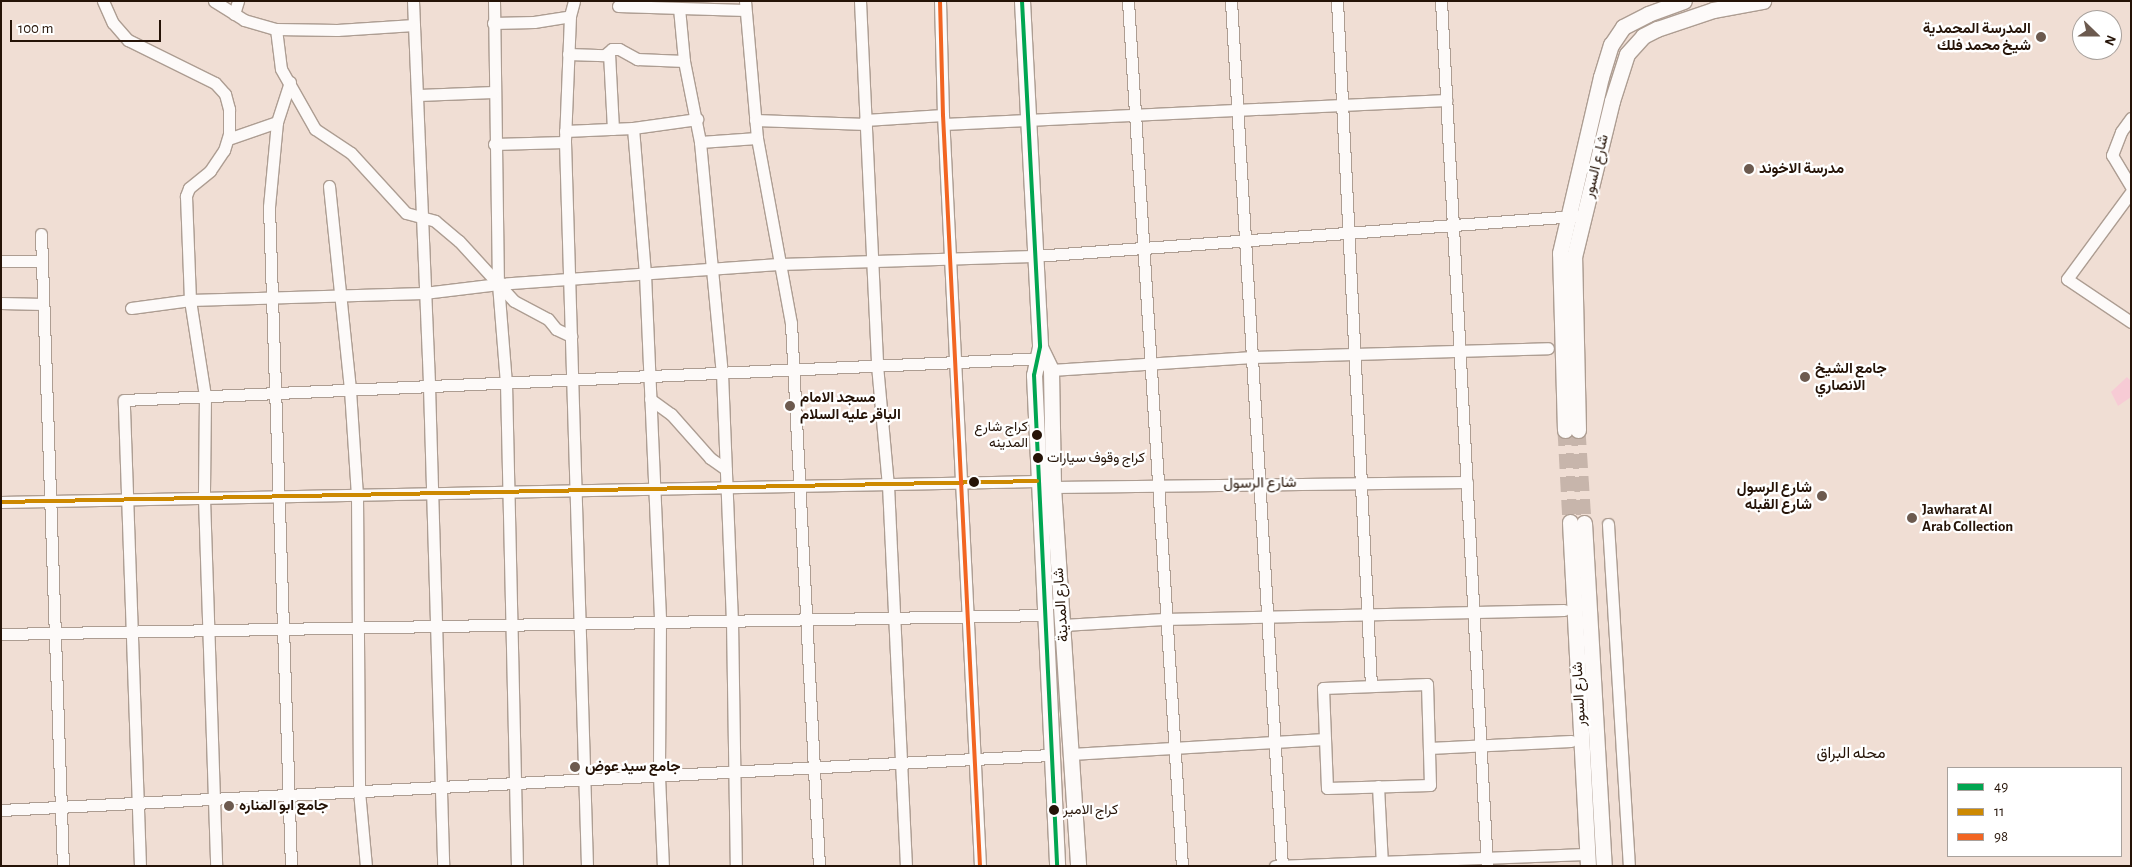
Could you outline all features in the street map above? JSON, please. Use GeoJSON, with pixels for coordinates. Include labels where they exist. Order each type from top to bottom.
{"type":"FeatureCollection","features":[{"type":"Feature","properties":{"kind":"main road","name":"شارع المدينة"},"geometry":{"type":"LineString","coordinates":[[1022,1],[1035,256],[1063,625],[1078,866]]}},
{"type":"Feature","properties":{"kind":"main road","name":"شارع السور"},"geometry":{"type":"LineString","coordinates":[[1684,1],[1634,20],[1623,27],[1611,45],[1567,215],[1559,270],[1571,430],[1573,268],[1583,217],[1612,101],[1632,46],[1643,36],[1679,21],[1713,10],[1763,1]]}},
{"type":"Feature","properties":{"kind":"main road","name":"شارع المدينة"},"geometry":{"type":"LineString","coordinates":[[1044,358],[1034,375],[1044,615],[1058,866]]}},
{"type":"Feature","properties":{"kind":"main road","name":"شارع السور"},"geometry":{"type":"LineString","coordinates":[[1587,860],[1577,522],[1604,866]]}},
{"type":"Feature","properties":{"kind":"street"},"geometry":{"type":"LineString","coordinates":[[103,1],[113,23],[137,47],[189,69],[221,88],[229,109],[228,139],[216,163],[187,192],[190,300],[205,396],[204,498],[216,866]]}},
{"type":"Feature","properties":{"kind":"street"},"geometry":{"type":"LineString","coordinates":[[214,1],[251,24],[276,29],[336,30],[414,24]]}},
{"type":"Feature","properties":{"kind":"street"},"geometry":{"type":"LineString","coordinates":[[234,14],[238,1]]}},
{"type":"Feature","properties":{"kind":"street"},"geometry":{"type":"LineString","coordinates":[[413,1],[429,386],[443,866]]}},
{"type":"Feature","properties":{"kind":"street"},"geometry":{"type":"LineString","coordinates":[[494,1],[494,144],[498,284],[506,383],[507,493],[517,866]]}},
{"type":"Feature","properties":{"kind":"street"},"geometry":{"type":"LineString","coordinates":[[574,1],[570,16],[565,136],[587,866]]}},
{"type":"Feature","properties":{"kind":"street"},"geometry":{"type":"LineString","coordinates":[[860,1],[877,364],[888,485],[906,866]]}},
{"type":"Feature","properties":{"kind":"street"},"geometry":{"type":"LineString","coordinates":[[940,1],[943,119],[980,866]]}},
{"type":"Feature","properties":{"kind":"street"},"geometry":{"type":"LineString","coordinates":[[1128,1],[1158,485],[1164,618],[1182,866]]}},
{"type":"Feature","properties":{"kind":"street"},"geometry":{"type":"LineString","coordinates":[[1231,1],[1240,110],[1282,866]]}},
{"type":"Feature","properties":{"kind":"street"},"geometry":{"type":"LineString","coordinates":[[1337,1],[1371,686]]}},
{"type":"Feature","properties":{"kind":"street"},"geometry":{"type":"LineString","coordinates":[[1441,1],[1487,862]]}},
{"type":"Feature","properties":{"kind":"street"},"geometry":{"type":"LineString","coordinates":[[618,6],[679,8],[745,6],[757,138],[778,264],[791,323],[819,866]]}},
{"type":"Feature","properties":{"kind":"street"},"geometry":{"type":"LineString","coordinates":[[679,8],[684,61],[697,119],[700,142],[722,373],[732,620],[736,866]]}},
{"type":"Feature","properties":{"kind":"street"},"geometry":{"type":"LineString","coordinates":[[494,22],[534,22],[570,16]]}},
{"type":"Feature","properties":{"kind":"street"},"geometry":{"type":"LineString","coordinates":[[276,29],[281,69],[315,129],[351,153],[402,210],[439,224],[459,241],[519,305],[550,320],[556,329],[571,336]]}},
{"type":"Feature","properties":{"kind":"street"},"geometry":{"type":"LineString","coordinates":[[568,54],[609,53],[612,49],[619,49],[637,60],[684,61]]}},
{"type":"Feature","properties":{"kind":"street"},"geometry":{"type":"LineString","coordinates":[[609,53],[613,129]]}},
{"type":"Feature","properties":{"kind":"street"},"geometry":{"type":"LineString","coordinates":[[290,82],[277,122],[269,207],[291,866]]}},
{"type":"Feature","properties":{"kind":"street"},"geometry":{"type":"LineString","coordinates":[[418,95],[494,92]]}},
{"type":"Feature","properties":{"kind":"street"},"geometry":{"type":"LineString","coordinates":[[755,120],[866,122],[943,119],[1029,120],[1446,100]]}},
{"type":"Feature","properties":{"kind":"street"},"geometry":{"type":"LineString","coordinates":[[2131,118],[2121,132],[2112,155],[2131,187]]}},
{"type":"Feature","properties":{"kind":"street"},"geometry":{"type":"LineString","coordinates":[[494,144],[697,119]]}},
{"type":"Feature","properties":{"kind":"street"},"geometry":{"type":"LineString","coordinates":[[228,139],[277,122]]}},
{"type":"Feature","properties":{"kind":"street"},"geometry":{"type":"LineString","coordinates":[[633,128],[645,274],[650,376],[660,622],[659,776],[663,866]]}},
{"type":"Feature","properties":{"kind":"street"},"geometry":{"type":"LineString","coordinates":[[700,142],[757,138]]}},
{"type":"Feature","properties":{"kind":"street"},"geometry":{"type":"LineString","coordinates":[[329,186],[350,390],[357,495],[356,627],[359,791],[366,866]]}},
{"type":"Feature","properties":{"kind":"street"},"geometry":{"type":"LineString","coordinates":[[2131,192],[2067,280],[2131,321]]}},
{"type":"Feature","properties":{"kind":"street"},"geometry":{"type":"LineString","coordinates":[[131,308],[190,300],[340,294],[424,293],[498,284],[778,264],[1035,256],[1453,223],[1567,215],[1583,217]]}},
{"type":"Feature","properties":{"kind":"street"},"geometry":{"type":"LineString","coordinates":[[41,234],[64,866]]}},
{"type":"Feature","properties":{"kind":"street"},"geometry":{"type":"LineString","coordinates":[[1,261],[42,261]]}},
{"type":"Feature","properties":{"kind":"street"},"geometry":{"type":"LineString","coordinates":[[1,303],[43,304]]}},
{"type":"Feature","properties":{"kind":"street"},"geometry":{"type":"LineString","coordinates":[[140,866],[124,400],[722,373],[877,364],[1044,358],[1151,366],[1254,357],[1548,348]]}},
{"type":"Feature","properties":{"kind":"street"},"geometry":{"type":"LineString","coordinates":[[650,399],[671,414],[710,458],[726,468]]}},
{"type":"Feature","properties":{"kind":"street"},"geometry":{"type":"LineString","coordinates":[[1,502],[1038,481]]}},
{"type":"Feature","properties":{"kind":"street","name":"شارع الرسول"},"geometry":{"type":"LineString","coordinates":[[1053,487],[1361,481],[1466,482]]}},
{"type":"Feature","properties":{"kind":"street"},"geometry":{"type":"LineString","coordinates":[[1608,524],[1629,866]]}},
{"type":"Feature","properties":{"kind":"street"},"geometry":{"type":"LineString","coordinates":[[1063,625],[1164,618],[1368,616],[1564,610]]}},
{"type":"Feature","properties":{"kind":"street"},"geometry":{"type":"LineString","coordinates":[[1,634],[1044,615]]}},
{"type":"Feature","properties":{"kind":"street"},"geometry":{"type":"LineString","coordinates":[[1426,684],[1430,785],[1327,788],[1323,688],[1371,686],[1426,684]]}},
{"type":"Feature","properties":{"kind":"street"},"geometry":{"type":"LineString","coordinates":[[1071,754],[1325,739]]}},
{"type":"Feature","properties":{"kind":"street"},"geometry":{"type":"LineString","coordinates":[[1429,748],[1571,741]]}},
{"type":"Feature","properties":{"kind":"street"},"geometry":{"type":"LineString","coordinates":[[1,810],[1051,755]]}},
{"type":"Feature","properties":{"kind":"street"},"geometry":{"type":"LineString","coordinates":[[1378,786],[1382,865]]}},
{"type":"Feature","properties":{"kind":"street"},"geometry":{"type":"LineString","coordinates":[[1275,866],[1587,860]]}},
{"type":"Feature","properties":{"kind":"shaded area"},"geometry":{"type":"Polygon","coordinates":[[[2127,377],[2131,381],[2131,397],[2118,406],[2111,392],[2127,377]]]}},
{"type":"Feature","properties":{"kind":"tunnel"},"geometry":{"type":"LineString","coordinates":[[1565,430],[1570,522]]}},
{"type":"Feature","properties":{"kind":"tunnel"},"geometry":{"type":"LineString","coordinates":[[1578,430],[1584,523]]}},
{"type":"Feature","properties":{"kind":"transit line","name":"98"},"geometry":{"type":"LineString","coordinates":[[940,1],[943,115],[980,866]]}},
{"type":"Feature","properties":{"kind":"transit line","name":"49"},"geometry":{"type":"LineString","coordinates":[[1022,1],[1040,347],[1034,375],[1057,866]]}},
{"type":"Feature","properties":{"kind":"transit line","name":"11"},"geometry":{"type":"LineString","coordinates":[[1,502],[1037,481]]}},
{"type":"Feature","properties":{"kind":"place","name":"المدرسة المحمدية شيخ محمد فلك"},"geometry":{"type":"Point","coordinates":[2041,37]}},
{"type":"Feature","properties":{"kind":"place","name":"مدرسة الاخوند"},"geometry":{"type":"Point","coordinates":[1749,169]}},
{"type":"Feature","properties":{"kind":"place","name":"جامع الشيخ الانصاري"},"geometry":{"type":"Point","coordinates":[1805,377]}},
{"type":"Feature","properties":{"kind":"place","name":"مسجد الامام الباقر عليه السلام"},"geometry":{"type":"Point","coordinates":[790,406]}},
{"type":"Feature","properties":{"kind":"place","name":"كراج شارع المدينه"},"geometry":{"type":"Point","coordinates":[1037,435]}},
{"type":"Feature","properties":{"kind":"place","name":"كراج وقوف سيارات"},"geometry":{"type":"Point","coordinates":[1038,458]}},
{"type":"Feature","properties":{"kind":"place","name":"شارع الرسول شارع القبله"},"geometry":{"type":"Point","coordinates":[1822,496]}},
{"type":"Feature","properties":{"kind":"place","name":"Jawharat Al Arab Collection"},"geometry":{"type":"Point","coordinates":[1912,518]}},
{"type":"Feature","properties":{"kind":"place","name":"جامع سيد عوض"},"geometry":{"type":"Point","coordinates":[575,767]}},
{"type":"Feature","properties":{"kind":"place","name":"جامع ابو المناره"},"geometry":{"type":"Point","coordinates":[229,806]}},
{"type":"Feature","properties":{"kind":"place","name":"كراج الامير"},"geometry":{"type":"Point","coordinates":[1054,810]}},
{"type":"Feature","properties":{"kind":"district","name":"محله البراق"},"geometry":{"type":"Point","coordinates":[1851,753]}}]}
